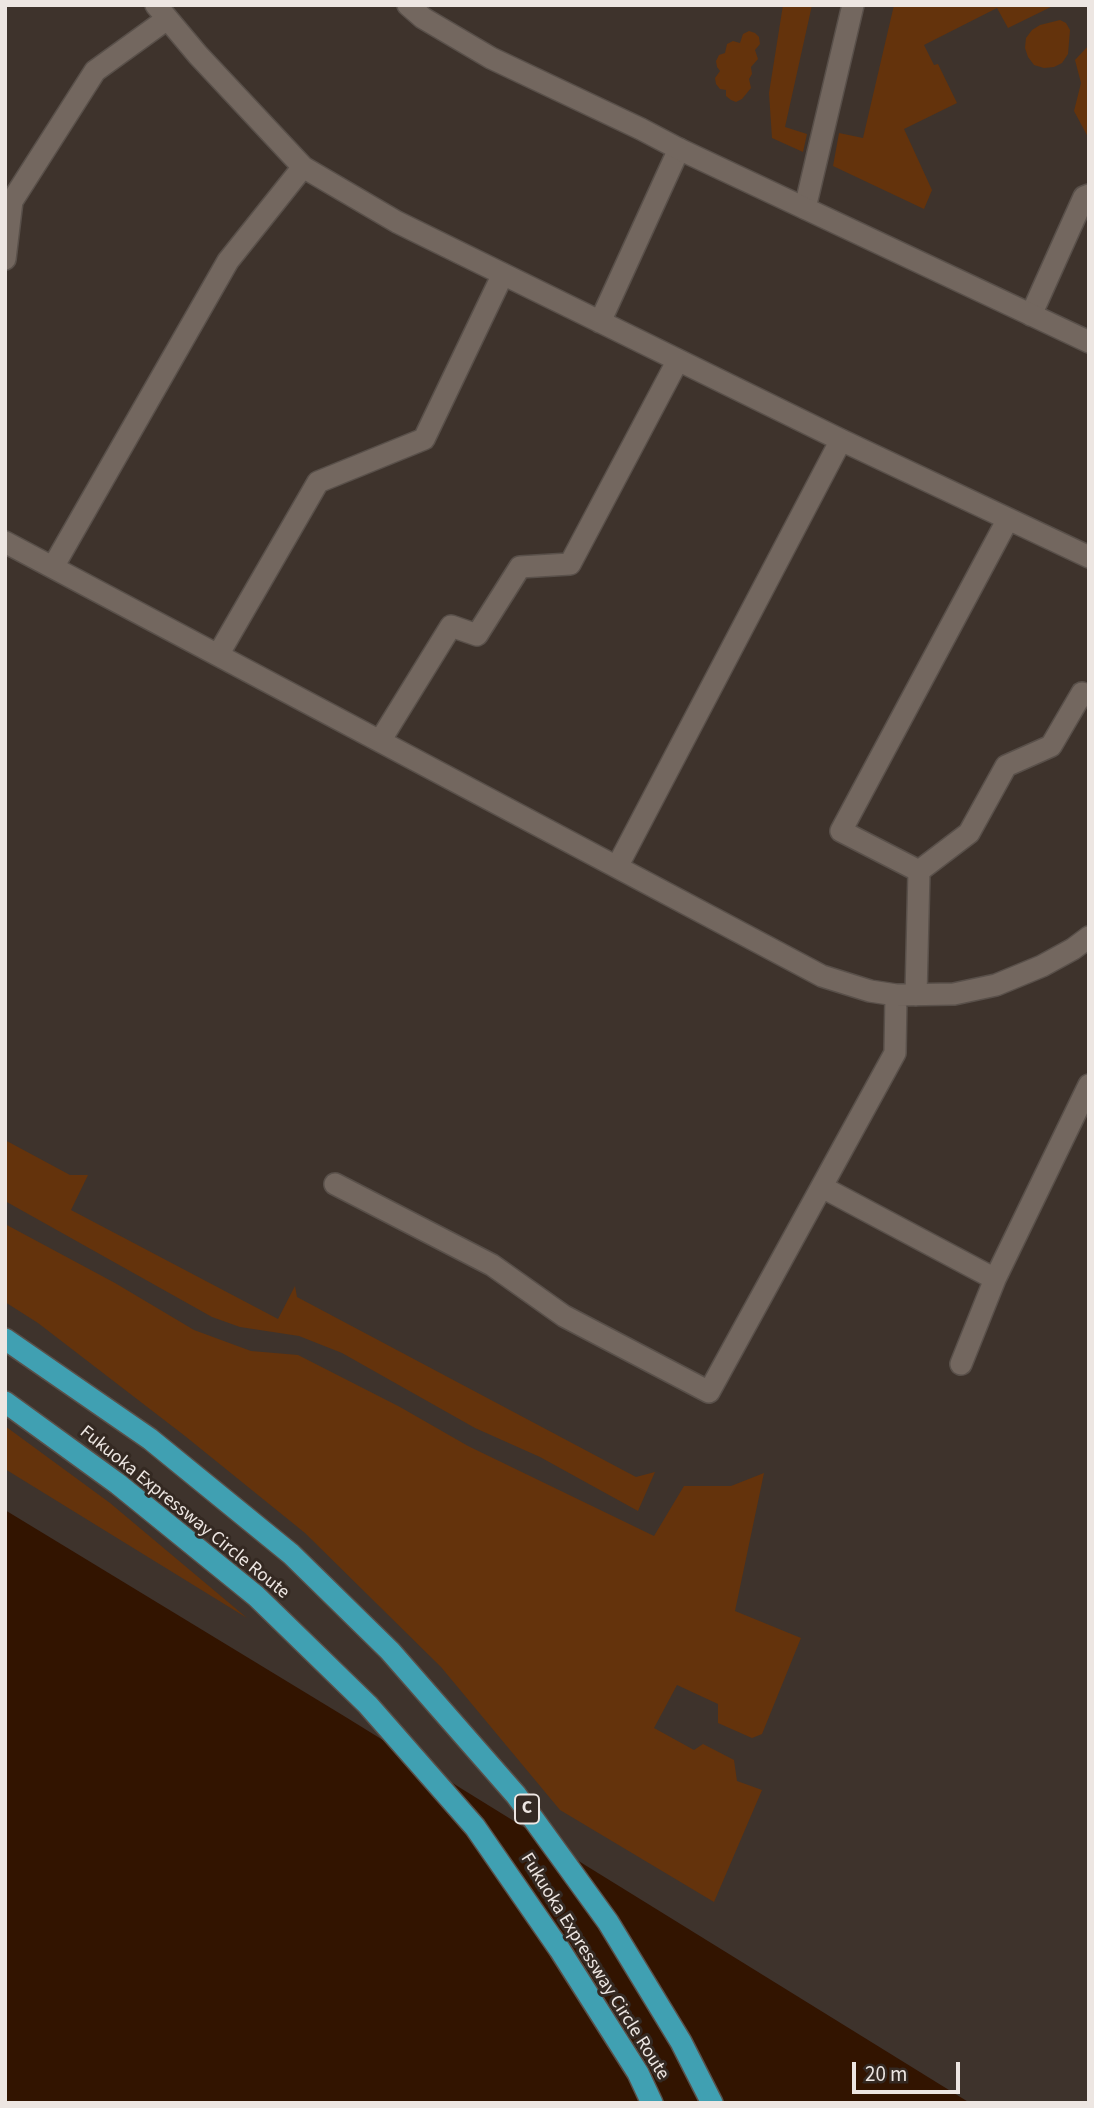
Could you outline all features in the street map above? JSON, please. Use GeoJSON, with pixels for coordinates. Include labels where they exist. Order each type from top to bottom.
{"type":"FeatureCollection","features":[{"type":"Feature","properties":{"kind":"highway","name":"Fukuoka Expressway Circle Route"},"geometry":{"type":"LineString","coordinates":[[5,1339],[150,1439],[291,1554],[390,1651],[516,1795],[608,1922],[681,2042],[712,2103]]}},
{"type":"Feature","properties":{"kind":"highway","name":"Fukuoka Expressway Circle Route"},"geometry":{"type":"LineString","coordinates":[[5,1402],[117,1484],[256,1596],[368,1705],[475,1826],[560,1950],[638,2073],[652,2103]]}},
{"type":"Feature","properties":{"kind":"street"},"geometry":{"type":"LineString","coordinates":[[408,5],[423,18],[491,58],[1089,342]]}},
{"type":"Feature","properties":{"kind":"street"},"geometry":{"type":"LineString","coordinates":[[805,208],[853,5]]}},
{"type":"Feature","properties":{"kind":"street"},"geometry":{"type":"LineString","coordinates":[[5,259],[12,201],[95,71],[162,12],[198,55],[303,167],[397,222],[841,440],[1089,557]]}},
{"type":"Feature","properties":{"kind":"street"},"geometry":{"type":"LineString","coordinates":[[600,322],[679,149]]}},
{"type":"Feature","properties":{"kind":"street"},"geometry":{"type":"LineString","coordinates":[[53,567],[228,261],[303,167]]}},
{"type":"Feature","properties":{"kind":"street"},"geometry":{"type":"LineString","coordinates":[[1031,315],[1084,197],[1089,195]]}},
{"type":"Feature","properties":{"kind":"street"},"geometry":{"type":"LineString","coordinates":[[218,655],[318,482],[424,439],[503,274]]}},
{"type":"Feature","properties":{"kind":"street"},"geometry":{"type":"LineString","coordinates":[[380,741],[451,626],[477,635],[520,567],[570,564],[678,360]]}},
{"type":"Feature","properties":{"kind":"street"},"geometry":{"type":"LineString","coordinates":[[617,867],[841,440]]}},
{"type":"Feature","properties":{"kind":"street"},"geometry":{"type":"LineString","coordinates":[[919,871],[841,831],[1008,519]]}},
{"type":"Feature","properties":{"kind":"street"},"geometry":{"type":"LineString","coordinates":[[5,542],[822,976],[870,991],[906,995],[954,994],[996,985],[1042,966],[1089,937]]}},
{"type":"Feature","properties":{"kind":"street"},"geometry":{"type":"LineString","coordinates":[[335,1184],[492,1265],[564,1316],[709,1392],[895,1053],[906,995],[919,871],[969,833],[1006,766],[1051,746],[1082,693],[1089,696]]}},
{"type":"Feature","properties":{"kind":"street"},"geometry":{"type":"LineString","coordinates":[[961,1364],[995,1279],[1089,1085]]}},
{"type":"Feature","properties":{"kind":"street"},"geometry":{"type":"LineString","coordinates":[[822,1186],[995,1279]]}},
{"type":"Feature","properties":{"kind":"shaded area"},"geometry":{"type":"Polygon","coordinates":[[[783,5],[812,5],[785,127],[807,134],[803,152],[772,138],[769,93],[783,5]]]}},
{"type":"Feature","properties":{"kind":"shaded area"},"geometry":{"type":"Polygon","coordinates":[[[894,5],[1055,5],[1008,28],[997,8],[924,45],[934,65],[938,64],[957,103],[904,129],[932,190],[924,209],[833,166],[839,133],[863,138],[894,5]]]}},
{"type":"Feature","properties":{"kind":"shaded area"},"geometry":{"type":"Polygon","coordinates":[[[1060,20],[1066,23],[1070,30],[1068,54],[1062,63],[1054,67],[1034,65],[1025,48],[1026,38],[1040,25],[1060,20]]]}},
{"type":"Feature","properties":{"kind":"shaded area"},"geometry":{"type":"Polygon","coordinates":[[[749,31],[759,37],[760,44],[755,50],[758,59],[751,67],[751,88],[736,102],[726,96],[726,90],[720,89],[716,84],[715,78],[720,71],[716,61],[719,55],[725,53],[727,44],[733,41],[740,43],[743,34],[749,31]]]}},
{"type":"Feature","properties":{"kind":"shaded area"},"geometry":{"type":"Polygon","coordinates":[[[1089,45],[1089,139],[1074,111],[1081,83],[1075,60],[1089,45]]]}},
{"type":"Feature","properties":{"kind":"shaded area"},"geometry":{"type":"Polygon","coordinates":[[[5,1140],[70,1175],[88,1175],[71,1210],[278,1319],[295,1286],[297,1297],[636,1477],[655,1472],[638,1511],[540,1457],[475,1428],[342,1353],[299,1336],[240,1327],[212,1317],[5,1201],[5,1140]]]}},
{"type":"Feature","properties":{"kind":"shaded area"},"geometry":{"type":"Polygon","coordinates":[[[5,1224],[115,1283],[194,1330],[251,1351],[298,1355],[400,1407],[468,1446],[654,1536],[684,1486],[731,1486],[764,1473],[735,1611],[801,1638],[762,1734],[752,1738],[718,1723],[718,1704],[677,1685],[654,1728],[694,1750],[703,1744],[734,1760],[737,1781],[762,1790],[714,1902],[560,1810],[441,1667],[305,1533],[185,1436],[38,1323],[5,1302],[5,1224]]]}},
{"type":"Feature","properties":{"kind":"shaded area"},"geometry":{"type":"Polygon","coordinates":[[[5,1426],[110,1503],[247,1618],[5,1469],[5,1426]]]}},
{"type":"Feature","properties":{"kind":"shaded area"},"geometry":{"type":"Polygon","coordinates":[[[5,1510],[344,1716],[970,2103],[5,2103],[5,1510]]]}}]}
